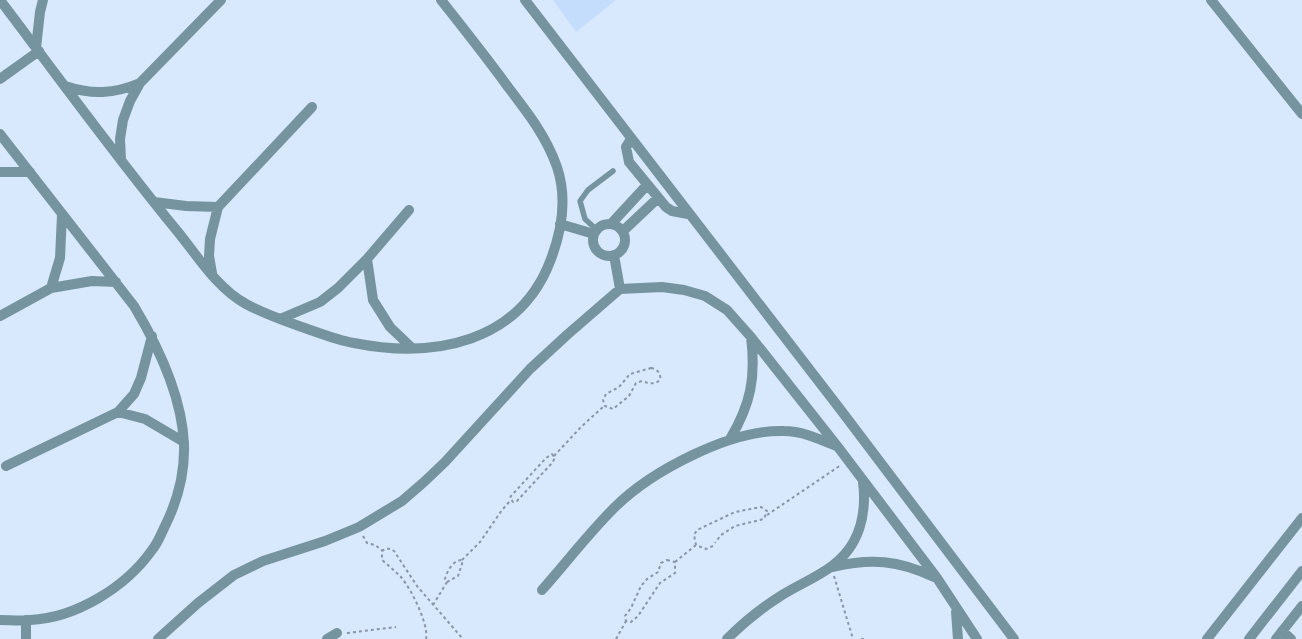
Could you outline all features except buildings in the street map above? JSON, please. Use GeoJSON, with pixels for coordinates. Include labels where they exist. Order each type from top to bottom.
{"type":"FeatureCollection","features":[{"type":"Feature","properties":{"kind":"street"},"geometry":{"type":"LineString","coordinates":[[0,0],[154,202],[224,287],[245,303],[280,319],[354,343],[394,348],[439,347],[476,338],[505,323],[527,301],[545,276],[557,243],[563,205],[557,169],[542,132],[442,0]]}},
{"type":"Feature","properties":{"kind":"street"},"geometry":{"type":"LineString","coordinates":[[0,79],[37,49],[40,12],[43,0]]}},
{"type":"Feature","properties":{"kind":"street"},"geometry":{"type":"LineString","coordinates":[[121,159],[120,139],[124,120],[130,101],[140,83],[221,0]]}},
{"type":"Feature","properties":{"kind":"street"},"geometry":{"type":"LineString","coordinates":[[525,0],[688,214],[840,409],[1014,639]]}},
{"type":"Feature","properties":{"kind":"street"},"geometry":{"type":"LineString","coordinates":[[1211,0],[1302,114]]}},
{"type":"Feature","properties":{"kind":"street"},"geometry":{"type":"LineString","coordinates":[[65,86],[87,92],[111,93],[140,83]]}},
{"type":"Feature","properties":{"kind":"street"},"geometry":{"type":"LineString","coordinates":[[212,273],[210,239],[218,206],[312,107]]}},
{"type":"Feature","properties":{"kind":"street"},"geometry":{"type":"LineString","coordinates":[[0,134],[116,282],[134,306],[152,336],[178,407],[184,442],[179,492],[153,550],[132,574],[99,599],[64,613],[26,620],[0,620]]}},
{"type":"Feature","properties":{"kind":"street"},"geometry":{"type":"LineString","coordinates":[[632,139],[626,147],[629,162],[669,210],[688,214]]}},
{"type":"Feature","properties":{"kind":"street"},"geometry":{"type":"LineString","coordinates":[[0,172],[30,172]]}},
{"type":"Feature","properties":{"kind":"street"},"geometry":{"type":"LineString","coordinates":[[611,224],[647,184]]}},
{"type":"Feature","properties":{"kind":"street"},"geometry":{"type":"LineString","coordinates":[[622,231],[658,198]]}},
{"type":"Feature","properties":{"kind":"street"},"geometry":{"type":"LineString","coordinates":[[154,202],[186,206],[218,206]]}},
{"type":"Feature","properties":{"kind":"street"},"geometry":{"type":"LineString","coordinates":[[280,319],[320,302],[367,258],[409,210]]}},
{"type":"Feature","properties":{"kind":"street"},"geometry":{"type":"LineString","coordinates":[[51,288],[60,258],[62,215]]}},
{"type":"Feature","properties":{"kind":"street"},"geometry":{"type":"LineString","coordinates":[[560,224],[595,232]]}},
{"type":"Feature","properties":{"kind":"street"},"geometry":{"type":"LineString","coordinates":[[604,224],[611,224],[618,226],[625,238],[624,245],[620,251],[614,255],[607,256],[600,253],[595,248],[593,241],[595,232],[604,224]]}},
{"type":"Feature","properties":{"kind":"street"},"geometry":{"type":"LineString","coordinates":[[614,255],[620,290]]}},
{"type":"Feature","properties":{"kind":"street"},"geometry":{"type":"LineString","coordinates":[[367,258],[373,300],[390,327],[412,348]]}},
{"type":"Feature","properties":{"kind":"street"},"geometry":{"type":"LineString","coordinates":[[0,316],[51,288],[92,281],[116,282]]}},
{"type":"Feature","properties":{"kind":"street"},"geometry":{"type":"LineString","coordinates":[[158,639],[198,603],[234,575],[269,559],[324,541],[359,527],[402,501],[424,482],[530,369],[568,334],[620,290],[662,287],[684,290],[705,296],[727,310],[751,337],[848,460],[937,578],[977,639]]}},
{"type":"Feature","properties":{"kind":"street"},"geometry":{"type":"LineString","coordinates":[[6,466],[118,412],[134,394],[141,378],[152,336]]}},
{"type":"Feature","properties":{"kind":"street"},"geometry":{"type":"LineString","coordinates":[[730,440],[741,421],[751,387],[754,358],[751,337]]}},
{"type":"Feature","properties":{"kind":"street"},"geometry":{"type":"LineString","coordinates":[[118,412],[145,420],[184,442]]}},
{"type":"Feature","properties":{"kind":"street"},"geometry":{"type":"LineString","coordinates":[[542,590],[614,507],[641,486],[669,468],[699,452],[730,440],[757,432],[785,430],[812,436],[838,447]]}},
{"type":"Feature","properties":{"kind":"street"},"geometry":{"type":"LineString","coordinates":[[727,639],[760,609],[831,567],[845,555],[854,542],[860,527],[864,504],[862,480]]}},
{"type":"Feature","properties":{"kind":"street"},"geometry":{"type":"LineString","coordinates":[[1207,639],[1302,518]]}},
{"type":"Feature","properties":{"kind":"street"},"geometry":{"type":"LineString","coordinates":[[831,567],[855,562],[876,560],[911,567],[937,578]]}},
{"type":"Feature","properties":{"kind":"street"},"geometry":{"type":"LineString","coordinates":[[1249,639],[1302,571]]}},
{"type":"Feature","properties":{"kind":"street"},"geometry":{"type":"LineString","coordinates":[[1291,639],[1279,635],[1302,606]]}},
{"type":"Feature","properties":{"kind":"street"},"geometry":{"type":"LineString","coordinates":[[956,608],[958,639]]}},
{"type":"Feature","properties":{"kind":"street"},"geometry":{"type":"LineString","coordinates":[[26,620],[26,639]]}},
{"type":"Feature","properties":{"kind":"lane"},"geometry":{"type":"LineString","coordinates":[[595,232],[585,219],[580,201],[588,190],[614,170]]}},
{"type":"Feature","properties":{"kind":"path"},"geometry":{"type":"LineString","coordinates":[[651,368],[658,370],[659,380],[654,384],[642,381],[636,383],[629,396],[618,406],[610,409],[605,406],[603,400],[606,394],[619,387],[630,374],[651,368]]}},
{"type":"Feature","properties":{"kind":"path"},"geometry":{"type":"LineString","coordinates":[[511,500],[517,501],[552,463],[555,459],[554,456],[581,427],[605,406]]}},
{"type":"Feature","properties":{"kind":"path"},"geometry":{"type":"LineString","coordinates":[[447,582],[445,579],[448,570],[456,561],[462,560],[480,542],[502,510],[511,500],[511,496],[546,458],[551,454],[554,456]]}},
{"type":"Feature","properties":{"kind":"path"},"geometry":{"type":"LineString","coordinates":[[767,515],[764,509],[753,508],[736,512],[697,530],[694,535],[696,544],[702,549],[714,545],[721,536],[735,526],[762,520],[767,515],[848,460]]}},
{"type":"Feature","properties":{"kind":"path"},"geometry":{"type":"LineString","coordinates":[[359,527],[367,543],[375,545],[383,550],[390,549],[394,551],[433,605],[462,639]]}},
{"type":"Feature","properties":{"kind":"path"},"geometry":{"type":"LineString","coordinates":[[674,562],[696,544]]}},
{"type":"Feature","properties":{"kind":"path"},"geometry":{"type":"LineString","coordinates":[[383,550],[381,556],[382,560],[401,578],[410,591],[426,628],[426,639]]}},
{"type":"Feature","properties":{"kind":"path"},"geometry":{"type":"LineString","coordinates":[[433,605],[447,582],[458,576],[462,560]]}},
{"type":"Feature","properties":{"kind":"path"},"geometry":{"type":"LineString","coordinates":[[616,639],[626,621],[625,616],[631,608],[635,597],[644,583],[658,572],[661,563],[668,560],[674,562]]}},
{"type":"Feature","properties":{"kind":"path"},"geometry":{"type":"LineString","coordinates":[[626,621],[631,622],[638,616],[660,583],[675,573],[674,562]]}},
{"type":"Feature","properties":{"kind":"path"},"geometry":{"type":"LineString","coordinates":[[831,567],[853,639]]}},
{"type":"Feature","properties":{"kind":"path"},"geometry":{"type":"LineString","coordinates":[[333,636],[396,627]]}},
{"type":"Feature","properties":{"kind":"path"},"geometry":{"type":"LineString","coordinates":[[861,639],[866,639]]}},
{"type":"Feature","properties":{"kind":"shaded area"},"geometry":{"type":"Polygon","coordinates":[[[553,0],[616,0],[576,32],[553,0]]]}}]}
